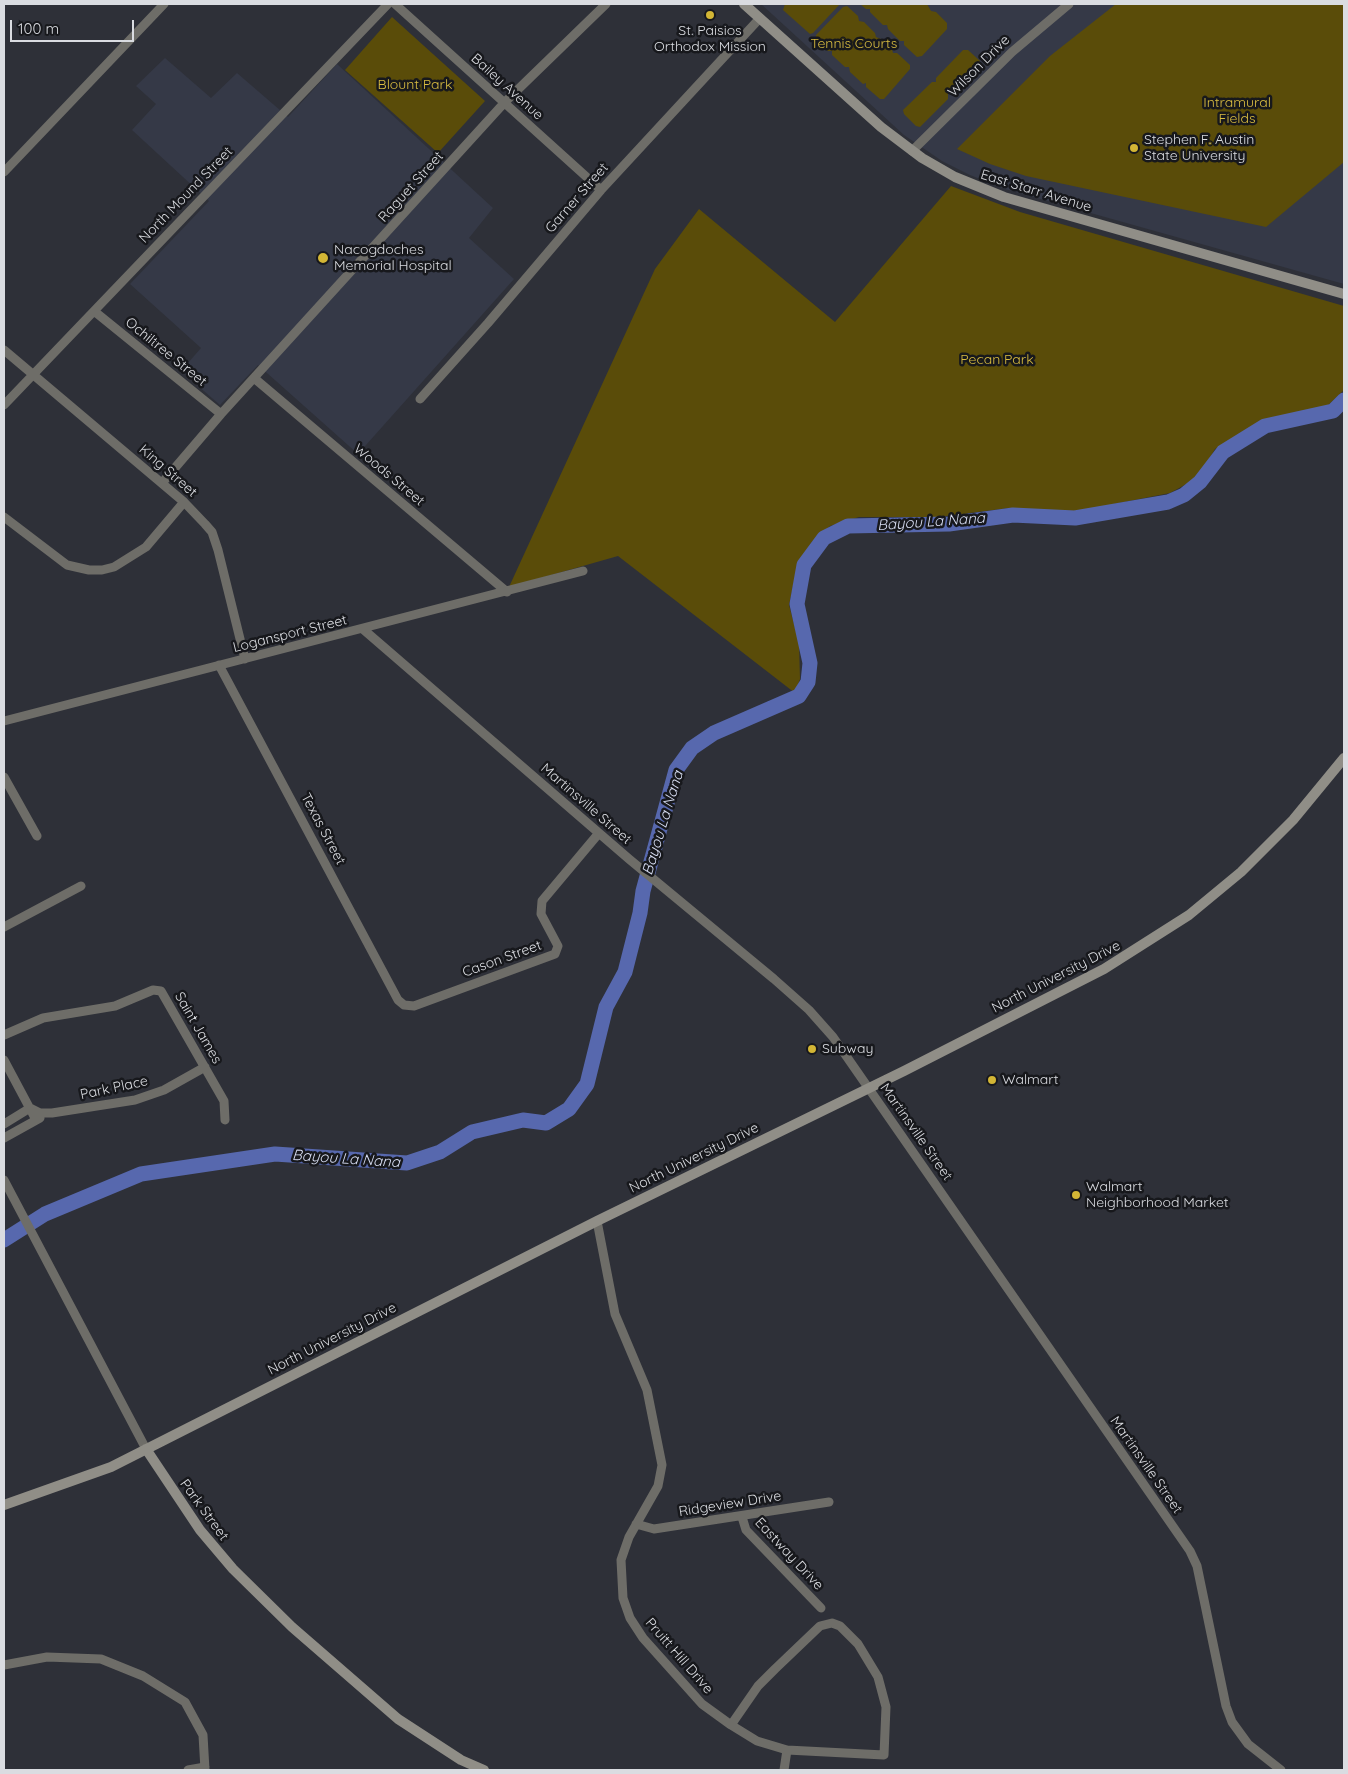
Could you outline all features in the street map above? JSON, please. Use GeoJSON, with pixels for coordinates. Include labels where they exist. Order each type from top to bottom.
{"type":"FeatureCollection","features":[{"type":"Feature","properties":{"kind":"main road","name":"East Starr Avenue"},"geometry":{"type":"LineString","coordinates":[[744,4],[873,120],[912,152],[949,174],[1004,197],[1344,294]]}},
{"type":"Feature","properties":{"kind":"main road","name":"North University Drive"},"geometry":{"type":"LineString","coordinates":[[4,1505],[111,1467],[597,1221],[868,1088],[1104,969],[1160,935],[1219,891],[1263,852],[1294,819],[1344,758]]}},
{"type":"Feature","properties":{"kind":"main road","name":"Park Street"},"geometry":{"type":"LineString","coordinates":[[146,1449],[200,1530],[233,1569],[285,1620],[398,1719],[454,1756],[484,1770]]}},
{"type":"Feature","properties":{"kind":"street"},"geometry":{"type":"LineString","coordinates":[[4,172],[164,4]]}},
{"type":"Feature","properties":{"kind":"street","name":"North Mound Street"},"geometry":{"type":"LineString","coordinates":[[4,406],[388,4]]}},
{"type":"Feature","properties":{"kind":"street","name":"Bailey Avenue"},"geometry":{"type":"LineString","coordinates":[[395,4],[601,190]]}},
{"type":"Feature","properties":{"kind":"street","name":"Raguet Street"},"geometry":{"type":"LineString","coordinates":[[162,484],[221,414],[505,102],[606,4]]}},
{"type":"Feature","properties":{"kind":"street","name":"Wilson Drive"},"geometry":{"type":"LineString","coordinates":[[912,152],[1012,52],[1069,4]]}},
{"type":"Feature","properties":{"kind":"street","name":"Garner Street"},"geometry":{"type":"LineString","coordinates":[[420,399],[488,323],[601,190],[760,18]]}},
{"type":"Feature","properties":{"kind":"street","name":"Ochiltree Street"},"geometry":{"type":"LineString","coordinates":[[94,311],[221,414]]}},
{"type":"Feature","properties":{"kind":"street","name":"King Street"},"geometry":{"type":"LineString","coordinates":[[4,350],[184,502],[205,524],[215,540],[245,659]]}},
{"type":"Feature","properties":{"kind":"street","name":"Woods Street"},"geometry":{"type":"LineString","coordinates":[[254,378],[507,592]]}},
{"type":"Feature","properties":{"kind":"street"},"geometry":{"type":"LineString","coordinates":[[4,517],[67,565],[89,570],[102,570],[114,567],[146,547],[184,502]]}},
{"type":"Feature","properties":{"kind":"street","name":"Logansport Street"},"geometry":{"type":"LineString","coordinates":[[4,720],[364,630],[583,571]]}},
{"type":"Feature","properties":{"kind":"street","name":"Martinsville Street"},"geometry":{"type":"LineString","coordinates":[[364,630],[681,904],[809,1010],[833,1037],[1190,1551],[1197,1566],[1226,1706],[1232,1722],[1248,1744],[1281,1770]]}},
{"type":"Feature","properties":{"kind":"street","name":"Texas Street"},"geometry":{"type":"LineString","coordinates":[[219,665],[398,1000],[404,1005]]}},
{"type":"Feature","properties":{"kind":"street"},"geometry":{"type":"LineString","coordinates":[[4,777],[37,836]]}},
{"type":"Feature","properties":{"kind":"street","name":"Cason Street"},"geometry":{"type":"LineString","coordinates":[[404,1005],[414,1006],[555,954],[558,946],[541,914],[542,901],[599,833]]}},
{"type":"Feature","properties":{"kind":"street"},"geometry":{"type":"LineString","coordinates":[[4,928],[81,886]]}},
{"type":"Feature","properties":{"kind":"street","name":"Saint James"},"geometry":{"type":"LineString","coordinates":[[4,1035],[43,1018],[115,1006],[157,990],[164,994],[224,1101],[224,1120]]}},
{"type":"Feature","properties":{"kind":"street"},"geometry":{"type":"LineString","coordinates":[[4,1060],[36,1120]]}},
{"type":"Feature","properties":{"kind":"street","name":"Park Place"},"geometry":{"type":"LineString","coordinates":[[30,1108],[40,1112],[52,1113],[135,1100],[164,1090],[205,1067]]}},
{"type":"Feature","properties":{"kind":"street"},"geometry":{"type":"LineString","coordinates":[[4,1124],[30,1108]]}},
{"type":"Feature","properties":{"kind":"street","name":"Park Place"},"geometry":{"type":"LineString","coordinates":[[4,1138],[52,1113]]}},
{"type":"Feature","properties":{"kind":"street","name":"Park Street"},"geometry":{"type":"LineString","coordinates":[[4,1180],[146,1449]]}},
{"type":"Feature","properties":{"kind":"street","name":"Pruitt Hill Drive"},"geometry":{"type":"LineString","coordinates":[[597,1221],[615,1314],[647,1390],[661,1458],[661,1476],[658,1486],[624,1546],[621,1560],[622,1598],[630,1618],[643,1638],[710,1711],[731,1725],[757,1741],[787,1750],[884,1755],[886,1707],[878,1677],[858,1644],[840,1626],[832,1623],[820,1626],[774,1669],[758,1686],[731,1725]]}},
{"type":"Feature","properties":{"kind":"street","name":"Ridgeview Drive"},"geometry":{"type":"LineString","coordinates":[[636,1524],[654,1529],[742,1517],[829,1502]]}},
{"type":"Feature","properties":{"kind":"street","name":"Eastway Drive"},"geometry":{"type":"LineString","coordinates":[[742,1517],[746,1530],[821,1608]]}},
{"type":"Feature","properties":{"kind":"street"},"geometry":{"type":"LineString","coordinates":[[4,1665],[47,1657],[100,1659],[143,1676],[185,1702],[203,1735],[205,1769],[188,1770]]}},
{"type":"Feature","properties":{"kind":"street"},"geometry":{"type":"LineString","coordinates":[[784,1770],[787,1750]]}},
{"type":"Feature","properties":{"kind":"shaded area","name":"Stephen F. Austin State University"},"geometry":{"type":"Polygon","coordinates":[[[761,4],[1344,4],[1344,284],[1005,189],[970,175],[942,161],[904,135],[761,4]]]}},
{"type":"Feature","properties":{"kind":"shaded area","name":"Nacogdoches Memorial Hospital"},"geometry":{"type":"Polygon","coordinates":[[[165,58],[211,98],[237,73],[288,117],[337,64],[493,208],[469,238],[514,279],[358,454],[258,365],[220,405],[181,371],[201,348],[130,284],[209,201],[132,130],[156,104],[136,86],[165,58]]]}},
{"type":"Feature","properties":{"kind":"green space","name":"Tennis Courts"},"geometry":{"type":"Polygon","coordinates":[[[785,4],[840,4],[810,34],[783,10],[785,4]]]}},
{"type":"Feature","properties":{"kind":"green space","name":"Tennis Courts"},"geometry":{"type":"Polygon","coordinates":[[[860,4],[927,4],[931,11],[936,12],[947,23],[947,29],[922,56],[917,57],[904,45],[904,41],[900,41],[888,29],[887,25],[883,25],[870,12],[870,9],[866,9],[860,4]]]}},
{"type":"Feature","properties":{"kind":"green space","name":"Intramural Fields"},"geometry":{"type":"Polygon","coordinates":[[[1116,4],[1344,4],[1344,162],[1266,227],[1026,176],[990,164],[957,149],[1050,56],[1116,4]]]}},
{"type":"Feature","properties":{"kind":"green space","name":"Tennis Courts"},"geometry":{"type":"Polygon","coordinates":[[[847,6],[858,16],[859,21],[864,22],[875,33],[876,37],[892,49],[893,53],[897,53],[910,65],[910,69],[884,99],[880,99],[866,87],[866,83],[863,84],[850,72],[849,67],[845,67],[832,55],[832,51],[828,51],[816,40],[816,35],[843,7],[847,6]]]}},
{"type":"Feature","properties":{"kind":"green space","name":"Blount Park"},"geometry":{"type":"Polygon","coordinates":[[[392,17],[485,101],[438,153],[345,70],[392,17]]]}},
{"type":"Feature","properties":{"kind":"green space"},"geometry":{"type":"Polygon","coordinates":[[[963,50],[968,50],[980,61],[980,66],[953,94],[948,94],[948,99],[920,127],[916,126],[904,114],[903,110],[932,82],[936,82],[936,78],[963,50]]]}},
{"type":"Feature","properties":{"kind":"green space","name":"Pecan Park"},"geometry":{"type":"Polygon","coordinates":[[[951,186],[1020,212],[1344,306],[1344,390],[1324,409],[1263,421],[1215,449],[1202,471],[1190,482],[1170,493],[1114,504],[1098,510],[1071,512],[1009,508],[938,517],[859,517],[830,526],[811,543],[797,567],[789,605],[799,643],[800,679],[795,693],[618,556],[509,587],[655,269],[699,209],[835,322],[951,186]]]}},
{"type":"Feature","properties":{"kind":"waterway","name":"Bayou La Nana"},"geometry":{"type":"LineString","coordinates":[[4,1240],[45,1214],[141,1174],[275,1154],[407,1163],[440,1152],[472,1132],[523,1120],[546,1123],[569,1109],[587,1084],[606,1007],[625,972],[640,913],[643,891],[676,770],[692,748],[714,733],[799,696],[808,682],[810,663],[797,604],[804,565],[824,538],[848,526],[949,524],[1013,515],[1075,518],[1168,502],[1184,495],[1200,482],[1223,452],[1265,426],[1333,411],[1344,400]]}},
{"type":"Feature","properties":{"kind":"place","name":"St. Paisios Orthodox Mission"},"geometry":{"type":"Point","coordinates":[710,15]}},
{"type":"Feature","properties":{"kind":"place","name":"Stephen F. Austin State University"},"geometry":{"type":"Point","coordinates":[1134,148]}},
{"type":"Feature","properties":{"kind":"place","name":"Nacogdoches Memorial Hospital"},"geometry":{"type":"Point","coordinates":[323,258]}},
{"type":"Feature","properties":{"kind":"place","name":"Subway"},"geometry":{"type":"Point","coordinates":[812,1049]}},
{"type":"Feature","properties":{"kind":"place","name":"Walmart"},"geometry":{"type":"Point","coordinates":[992,1080]}},
{"type":"Feature","properties":{"kind":"place","name":"Walmart Neighborhood Market"},"geometry":{"type":"Point","coordinates":[1076,1195]}}]}
